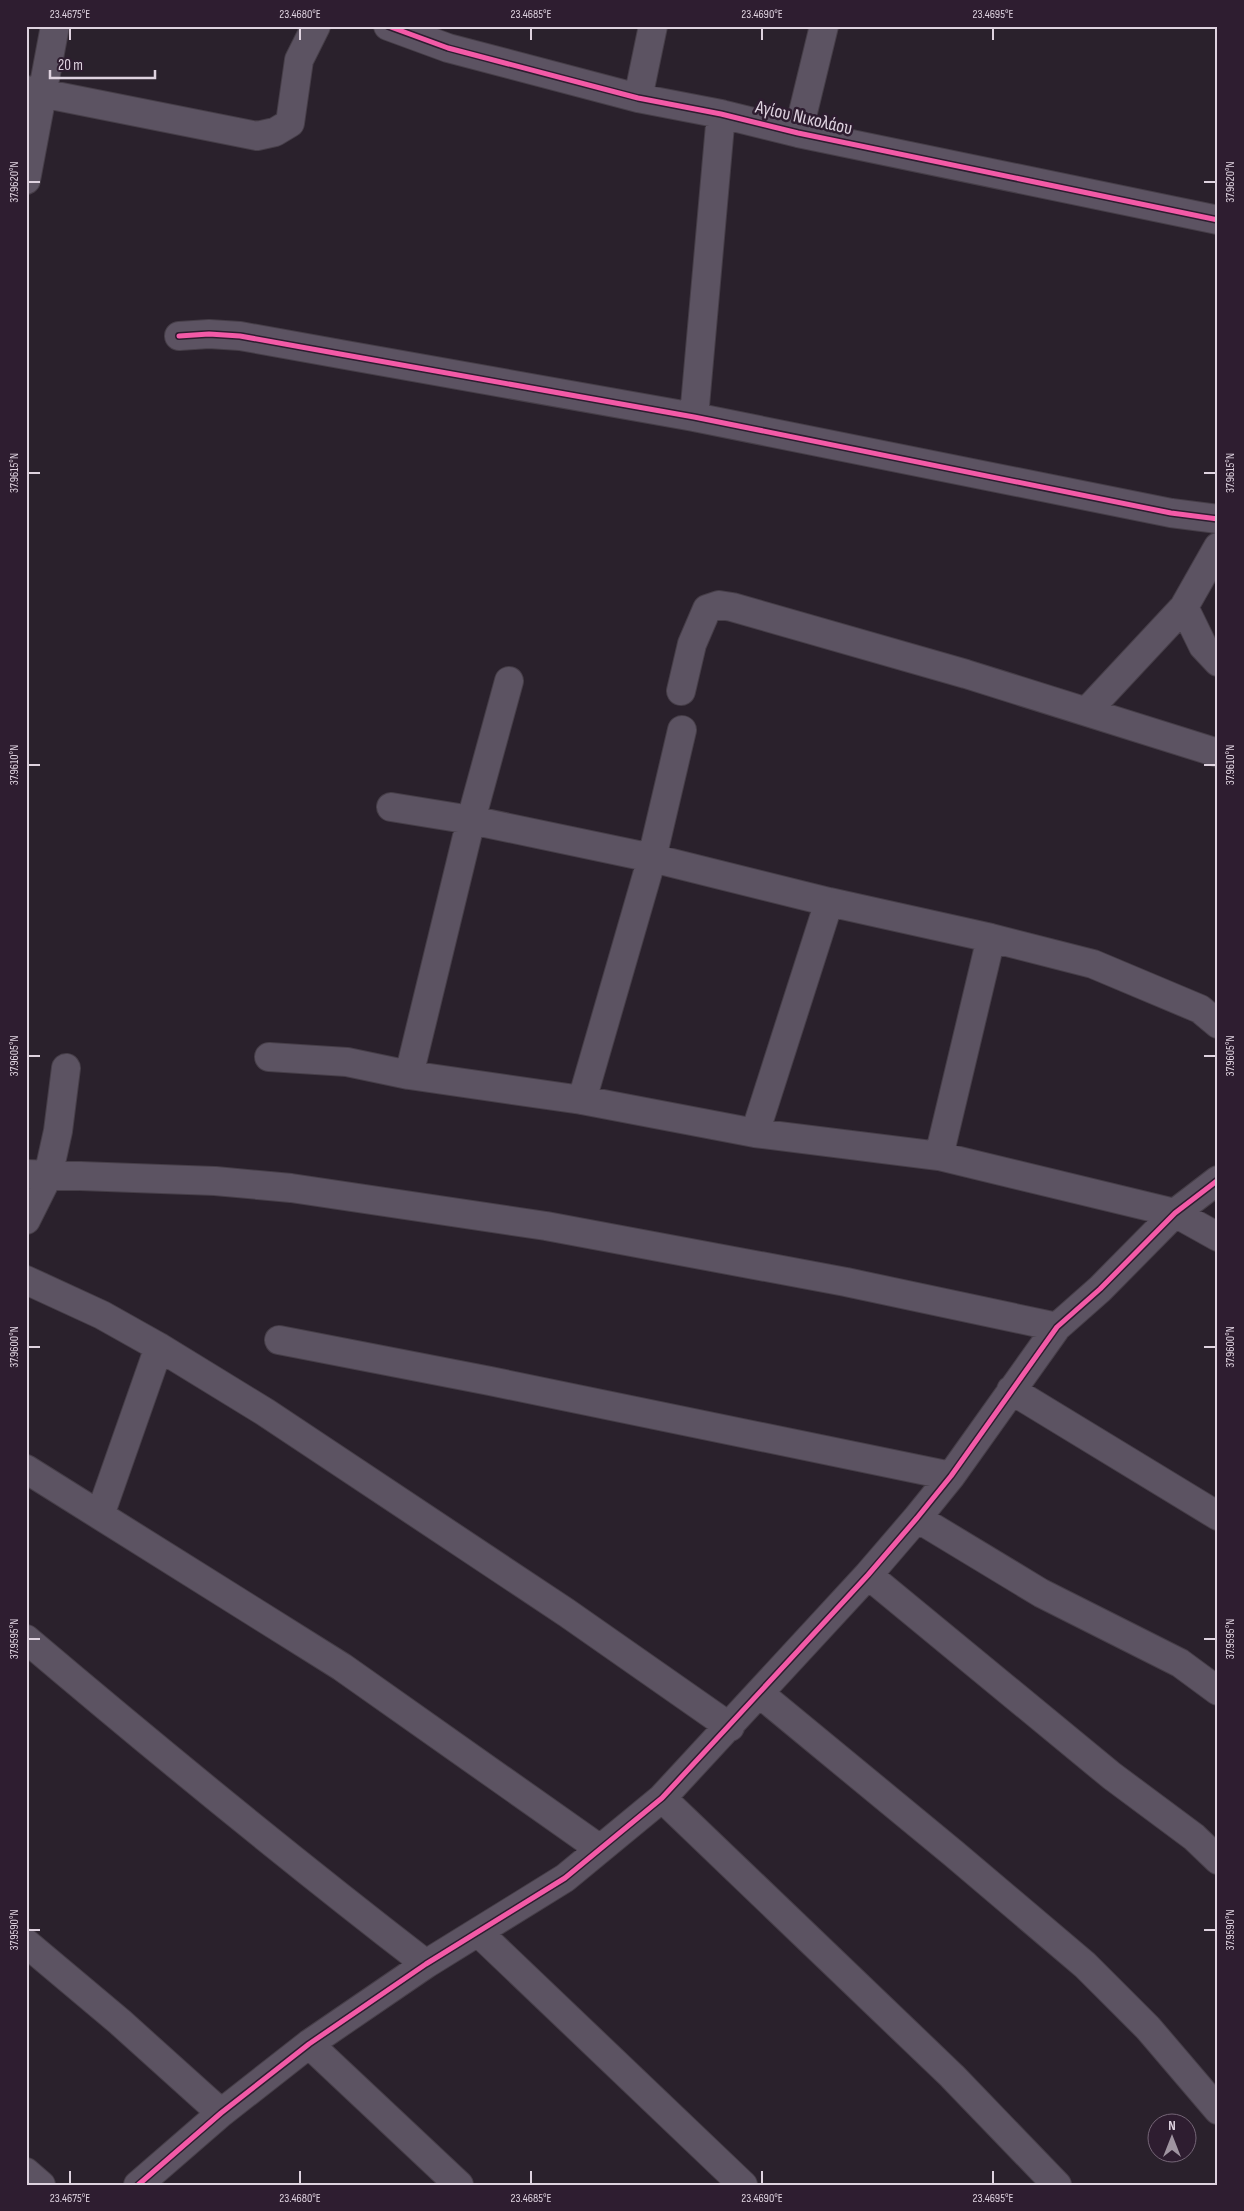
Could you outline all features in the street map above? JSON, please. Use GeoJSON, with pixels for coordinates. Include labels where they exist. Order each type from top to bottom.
{"type":"FeatureCollection","features":[{"type":"Feature","properties":{"kind":"street"},"geometry":{"type":"LineString","coordinates":[[26,180],[34,91],[55,26]]}},
{"type":"Feature","properties":{"kind":"street"},"geometry":{"type":"LineString","coordinates":[[34,91],[257,136],[275,132],[290,123],[300,60],[316,26]]}},
{"type":"Feature","properties":{"kind":"street","name":"Αγίου Νικολάου"},"geometry":{"type":"LineString","coordinates":[[388,26],[449,37],[638,98],[1218,220]]}},
{"type":"Feature","properties":{"kind":"street"},"geometry":{"type":"LineString","coordinates":[[638,98],[653,26]]}},
{"type":"Feature","properties":{"kind":"street"},"geometry":{"type":"LineString","coordinates":[[798,133],[824,26]]}},
{"type":"Feature","properties":{"kind":"street"},"geometry":{"type":"LineString","coordinates":[[694,417],[721,114]]}},
{"type":"Feature","properties":{"kind":"street"},"geometry":{"type":"LineString","coordinates":[[179,336],[209,334],[240,336],[694,417],[1171,513],[1218,519]]}},
{"type":"Feature","properties":{"kind":"street"},"geometry":{"type":"LineString","coordinates":[[1087,711],[1184,607],[1218,547]]}},
{"type":"Feature","properties":{"kind":"street"},"geometry":{"type":"LineString","coordinates":[[681,691],[692,644],[707,610],[719,605],[732,607],[966,674],[1218,753]]}},
{"type":"Feature","properties":{"kind":"street"},"geometry":{"type":"LineString","coordinates":[[1184,607],[1204,646],[1218,662]]}},
{"type":"Feature","properties":{"kind":"street"},"geometry":{"type":"LineString","coordinates":[[409,1075],[471,820],[509,681]]}},
{"type":"Feature","properties":{"kind":"street"},"geometry":{"type":"LineString","coordinates":[[582,1100],[652,858],[682,730]]}},
{"type":"Feature","properties":{"kind":"street"},"geometry":{"type":"LineString","coordinates":[[391,807],[471,820],[652,858],[1093,964],[1200,1009],[1218,1024]]}},
{"type":"Feature","properties":{"kind":"street"},"geometry":{"type":"LineString","coordinates":[[755,1134],[829,902]]}},
{"type":"Feature","properties":{"kind":"street"},"geometry":{"type":"LineString","coordinates":[[939,1156],[991,938]]}},
{"type":"Feature","properties":{"kind":"street"},"geometry":{"type":"LineString","coordinates":[[270,1056],[348,1062],[409,1075],[582,1100],[755,1134],[939,1156],[1175,1213],[1218,1237]]}},
{"type":"Feature","properties":{"kind":"street"},"geometry":{"type":"LineString","coordinates":[[26,1220],[37,1175],[58,1130],[66,1068]]}},
{"type":"Feature","properties":{"kind":"street"},"geometry":{"type":"LineString","coordinates":[[37,1175],[256,1184],[546,1226],[846,1282],[1057,1327]]}},
{"type":"Feature","properties":{"kind":"street"},"geometry":{"type":"LineString","coordinates":[[145,2183],[221,2113],[309,2044],[426,1964],[565,1878],[662,1798],[730,1727],[917,1518],[951,1476],[1057,1327],[1100,1289],[1175,1213],[1218,1180]]}},
{"type":"Feature","properties":{"kind":"street"},"geometry":{"type":"LineString","coordinates":[[26,1280],[102,1315],[159,1347],[265,1412],[390,1494],[730,1727]]}},
{"type":"Feature","properties":{"kind":"street"},"geometry":{"type":"LineString","coordinates":[[279,1340],[490,1381],[951,1476]]}},
{"type":"Feature","properties":{"kind":"street"},"geometry":{"type":"LineString","coordinates":[[100,1515],[159,1347]]}},
{"type":"Feature","properties":{"kind":"street"},"geometry":{"type":"LineString","coordinates":[[1011,1390],[1218,1516]]}},
{"type":"Feature","properties":{"kind":"street"},"geometry":{"type":"LineString","coordinates":[[26,1469],[342,1667],[600,1849]]}},
{"type":"Feature","properties":{"kind":"street"},"geometry":{"type":"LineString","coordinates":[[917,1518],[1041,1593],[1180,1663],[1218,1690]]}},
{"type":"Feature","properties":{"kind":"street"},"geometry":{"type":"LineString","coordinates":[[868,1575],[1112,1776],[1194,1837],[1218,1860]]}},
{"type":"Feature","properties":{"kind":"street"},"geometry":{"type":"LineString","coordinates":[[26,1639],[152,1746],[309,1874],[426,1964]]}},
{"type":"Feature","properties":{"kind":"street"},"geometry":{"type":"LineString","coordinates":[[759,1693],[938,1840],[1085,1965],[1148,2028],[1218,2110]]}},
{"type":"Feature","properties":{"kind":"street"},"geometry":{"type":"LineString","coordinates":[[662,1798],[952,2076],[1056,2185]]}},
{"type":"Feature","properties":{"kind":"street"},"geometry":{"type":"LineString","coordinates":[[480,1932],[743,2185]]}},
{"type":"Feature","properties":{"kind":"street"},"geometry":{"type":"LineString","coordinates":[[26,1943],[120,2022],[221,2113]]}},
{"type":"Feature","properties":{"kind":"street"},"geometry":{"type":"LineString","coordinates":[[309,2044],[460,2185]]}},
{"type":"Feature","properties":{"kind":"street"},"geometry":{"type":"LineString","coordinates":[[26,2172],[41,2185]]}},
{"type":"Feature","properties":{"kind":"cycle path"},"geometry":{"type":"LineString","coordinates":[[388,26],[448,48],[638,98],[1218,220]]}},
{"type":"Feature","properties":{"kind":"cycle path"},"geometry":{"type":"LineString","coordinates":[[179,336],[209,334],[240,336],[694,417],[1171,513],[1218,519]]}},
{"type":"Feature","properties":{"kind":"cycle path"},"geometry":{"type":"LineString","coordinates":[[138,2185],[221,2113],[309,2044],[426,1964],[565,1878],[662,1798],[868,1575],[917,1518],[951,1476],[1057,1327],[1100,1289],[1175,1213],[1218,1180]]}}]}
